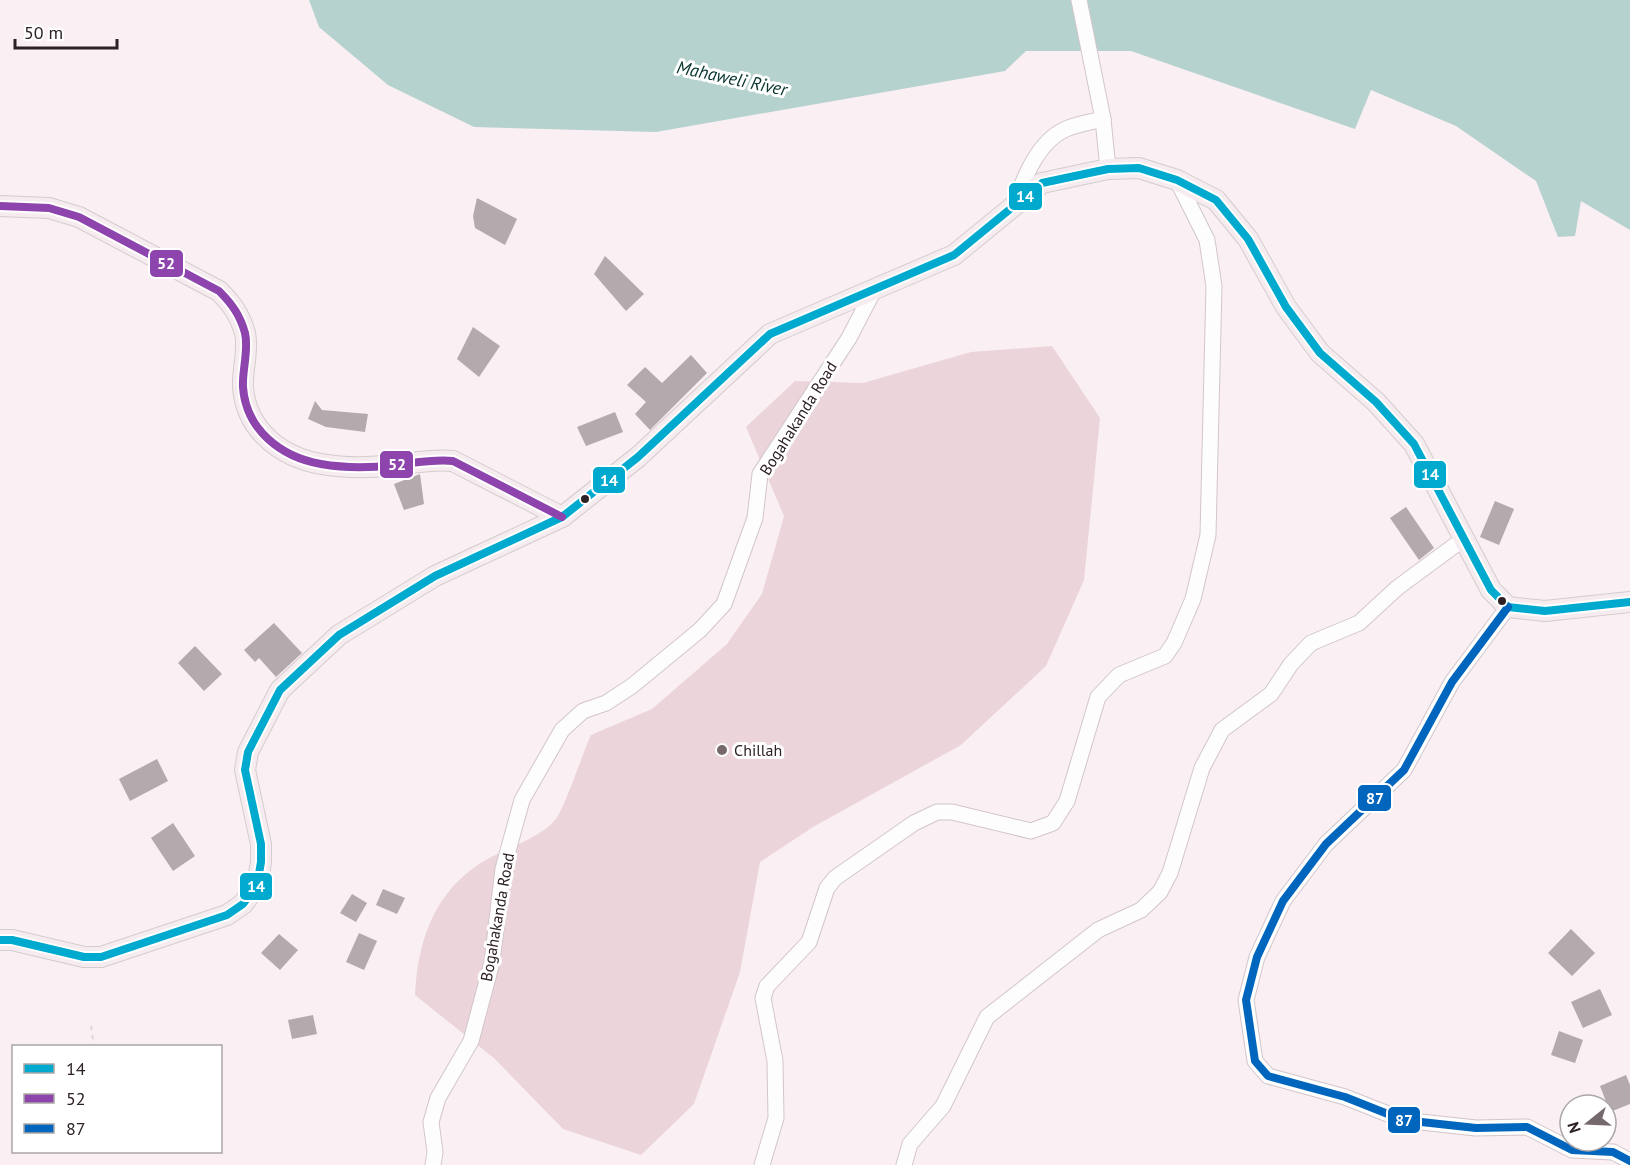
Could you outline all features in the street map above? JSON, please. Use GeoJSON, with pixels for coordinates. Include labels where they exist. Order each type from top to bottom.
{"type":"FeatureCollection","features":[{"type":"Feature","properties":{"kind":"main road"},"geometry":{"type":"LineString","coordinates":[[0,940],[12,940],[84,957],[102,957],[227,915],[243,904],[257,885],[261,862],[261,844],[247,784],[248,752],[280,690],[339,635],[435,576],[562,517],[638,457],[770,334],[876,286],[954,255],[1042,183],[1108,169],[1139,168],[1177,180],[1216,200],[1248,239],[1286,307],[1320,353],[1376,402],[1414,444],[1462,540],[1491,590],[1508,607],[1545,611],[1630,602]]}},
{"type":"Feature","properties":{"kind":"main road"},"geometry":{"type":"LineString","coordinates":[[0,206],[49,208],[79,216],[219,291],[240,317],[246,336],[243,386],[246,408],[256,427],[275,446],[296,457],[320,464],[349,467],[390,466],[438,459],[453,461],[562,517]]}},
{"type":"Feature","properties":{"kind":"street"},"geometry":{"type":"LineString","coordinates":[[1079,0],[1101,112],[1108,169]]}},
{"type":"Feature","properties":{"kind":"street"},"geometry":{"type":"LineString","coordinates":[[1014,205],[1027,172],[1044,146],[1065,129],[1101,112]]}},
{"type":"Feature","properties":{"kind":"street"},"geometry":{"type":"LineString","coordinates":[[762,1165],[776,1118],[776,1061],[763,998],[767,986],[809,942],[827,888],[835,878],[914,823],[938,812],[952,812],[1031,831],[1053,823],[1066,801],[1098,698],[1119,675],[1165,656],[1174,643],[1193,599],[1209,535],[1214,285],[1207,240],[1177,180]]}},
{"type":"Feature","properties":{"kind":"street","name":"Bogahakanda Road"},"geometry":{"type":"LineString","coordinates":[[433,1165],[435,1152],[431,1122],[438,1098],[471,1041],[492,962],[502,869],[522,800],[562,730],[583,711],[606,703],[632,686],[700,630],[724,604],[755,518],[760,474],[849,338],[876,286]]}},
{"type":"Feature","properties":{"kind":"street"},"geometry":{"type":"LineString","coordinates":[[904,1165],[910,1144],[943,1106],[987,1017],[1098,930],[1141,910],[1160,892],[1170,873],[1202,768],[1222,730],[1271,694],[1290,664],[1311,643],[1359,623],[1397,588],[1462,540]]}},
{"type":"Feature","properties":{"kind":"street"},"geometry":{"type":"LineString","coordinates":[[1508,607],[1452,682],[1404,770],[1326,844],[1283,901],[1257,957],[1246,1000],[1255,1061],[1268,1076],[1346,1097],[1403,1120],[1476,1128],[1527,1127],[1572,1150],[1613,1152],[1630,1161]]}},
{"type":"Feature","properties":{"kind":"path"},"geometry":{"type":"LineString","coordinates":[[91,1026],[94,1045]]}},
{"type":"Feature","properties":{"kind":"shaded area"},"geometry":{"type":"Polygon","coordinates":[[[1052,346],[1100,418],[1084,580],[1046,666],[961,745],[813,827],[760,862],[740,972],[694,1104],[641,1155],[563,1129],[495,1059],[415,995],[421,951],[435,912],[460,879],[497,854],[536,835],[556,819],[591,735],[652,709],[727,644],[762,594],[784,516],[746,427],[795,381],[863,383],[971,352],[1052,346]]]}},
{"type":"Feature","properties":{"kind":"water","name":"Mahaweli River"},"geometry":{"type":"Polygon","coordinates":[[[309,0],[1630,0],[1630,230],[1581,201],[1575,236],[1558,237],[1536,181],[1456,126],[1371,90],[1355,129],[1131,51],[1026,51],[1005,71],[656,132],[474,127],[388,85],[319,27],[309,0]]]}},
{"type":"Feature","properties":{"kind":"building"},"geometry":{"type":"Polygon","coordinates":[[[477,198],[517,219],[505,245],[475,228],[473,216],[477,198]]]}},
{"type":"Feature","properties":{"kind":"building"},"geometry":{"type":"Polygon","coordinates":[[[605,256],[644,294],[626,311],[594,274],[605,256]]]}},
{"type":"Feature","properties":{"kind":"building"},"geometry":{"type":"Polygon","coordinates":[[[473,327],[500,346],[479,377],[457,359],[473,327]]]}},
{"type":"Feature","properties":{"kind":"building"},"geometry":{"type":"Polygon","coordinates":[[[691,355],[707,373],[650,430],[635,414],[646,402],[627,385],[645,367],[662,383],[691,355]]]}},
{"type":"Feature","properties":{"kind":"building"},"geometry":{"type":"Polygon","coordinates":[[[315,401],[322,410],[368,414],[365,432],[326,427],[308,419],[315,401]]]}},
{"type":"Feature","properties":{"kind":"building"},"geometry":{"type":"Polygon","coordinates":[[[615,412],[623,432],[586,446],[577,427],[615,412]]]}},
{"type":"Feature","properties":{"kind":"building"},"geometry":{"type":"Polygon","coordinates":[[[420,474],[424,504],[404,510],[394,484],[420,474]]]}},
{"type":"Feature","properties":{"kind":"building"},"geometry":{"type":"Polygon","coordinates":[[[1495,501],[1514,509],[1499,545],[1480,537],[1495,501]]]}},
{"type":"Feature","properties":{"kind":"building"},"geometry":{"type":"Polygon","coordinates":[[[1406,507],[1434,548],[1419,560],[1390,518],[1406,507]]]}},
{"type":"Feature","properties":{"kind":"building"},"geometry":{"type":"Polygon","coordinates":[[[274,623],[302,653],[276,677],[259,658],[255,662],[244,650],[274,623]]]}},
{"type":"Feature","properties":{"kind":"building"},"geometry":{"type":"Polygon","coordinates":[[[195,646],[222,674],[204,691],[178,663],[195,646]]]}},
{"type":"Feature","properties":{"kind":"building"},"geometry":{"type":"Polygon","coordinates":[[[157,759],[168,781],[130,801],[119,779],[157,759]]]}},
{"type":"Feature","properties":{"kind":"building"},"geometry":{"type":"Polygon","coordinates":[[[173,823],[195,856],[173,871],[151,838],[173,823]]]}},
{"type":"Feature","properties":{"kind":"building"},"geometry":{"type":"Polygon","coordinates":[[[383,889],[405,898],[397,914],[376,905],[383,889]]]}},
{"type":"Feature","properties":{"kind":"building"},"geometry":{"type":"Polygon","coordinates":[[[352,894],[367,903],[356,922],[340,913],[352,894]]]}},
{"type":"Feature","properties":{"kind":"building"},"geometry":{"type":"Polygon","coordinates":[[[1571,929],[1595,953],[1572,976],[1548,953],[1571,929]]]}},
{"type":"Feature","properties":{"kind":"building"},"geometry":{"type":"Polygon","coordinates":[[[359,933],[377,941],[364,970],[346,962],[359,933]]]}},
{"type":"Feature","properties":{"kind":"building"},"geometry":{"type":"Polygon","coordinates":[[[279,934],[298,950],[280,970],[261,953],[279,934]]]}},
{"type":"Feature","properties":{"kind":"building"},"geometry":{"type":"Polygon","coordinates":[[[1600,989],[1612,1015],[1583,1028],[1571,1002],[1600,989]]]}},
{"type":"Feature","properties":{"kind":"building"},"geometry":{"type":"Polygon","coordinates":[[[313,1015],[317,1034],[292,1039],[288,1020],[313,1015]]]}},
{"type":"Feature","properties":{"kind":"building"},"geometry":{"type":"Polygon","coordinates":[[[1559,1031],[1583,1040],[1575,1063],[1551,1055],[1559,1031]]]}},
{"type":"Feature","properties":{"kind":"building"},"geometry":{"type":"Polygon","coordinates":[[[1626,1075],[1630,1085],[1630,1104],[1618,1109],[1618,1093],[1603,1093],[1600,1086],[1626,1075]]]}},
{"type":"Feature","properties":{"kind":"transit line","name":"14"},"geometry":{"type":"LineString","coordinates":[[0,940],[12,940],[84,957],[101,957],[227,915],[243,904],[257,885],[261,862],[261,844],[245,770],[248,752],[280,690],[339,635],[435,576],[562,517],[638,457],[770,334],[954,255],[1042,183],[1108,169],[1139,168],[1177,180],[1216,200],[1248,239],[1286,307],[1320,353],[1376,402],[1414,444],[1491,590],[1508,607],[1545,611],[1630,602]]}},
{"type":"Feature","properties":{"kind":"transit line","name":"52"},"geometry":{"type":"LineString","coordinates":[[0,206],[49,208],[79,217],[219,291],[235,310],[245,333],[243,387],[251,416],[268,439],[292,455],[321,464],[348,467],[453,461],[562,517]]}},
{"type":"Feature","properties":{"kind":"transit line","name":"87"},"geometry":{"type":"LineString","coordinates":[[1508,607],[1452,682],[1404,770],[1326,844],[1283,901],[1257,957],[1246,1000],[1255,1061],[1268,1076],[1345,1097],[1403,1120],[1476,1128],[1527,1127],[1572,1150],[1613,1152],[1630,1161]]}},
{"type":"Feature","properties":{"kind":"place","name":"Chillah"},"geometry":{"type":"Point","coordinates":[722,750]}}]}
